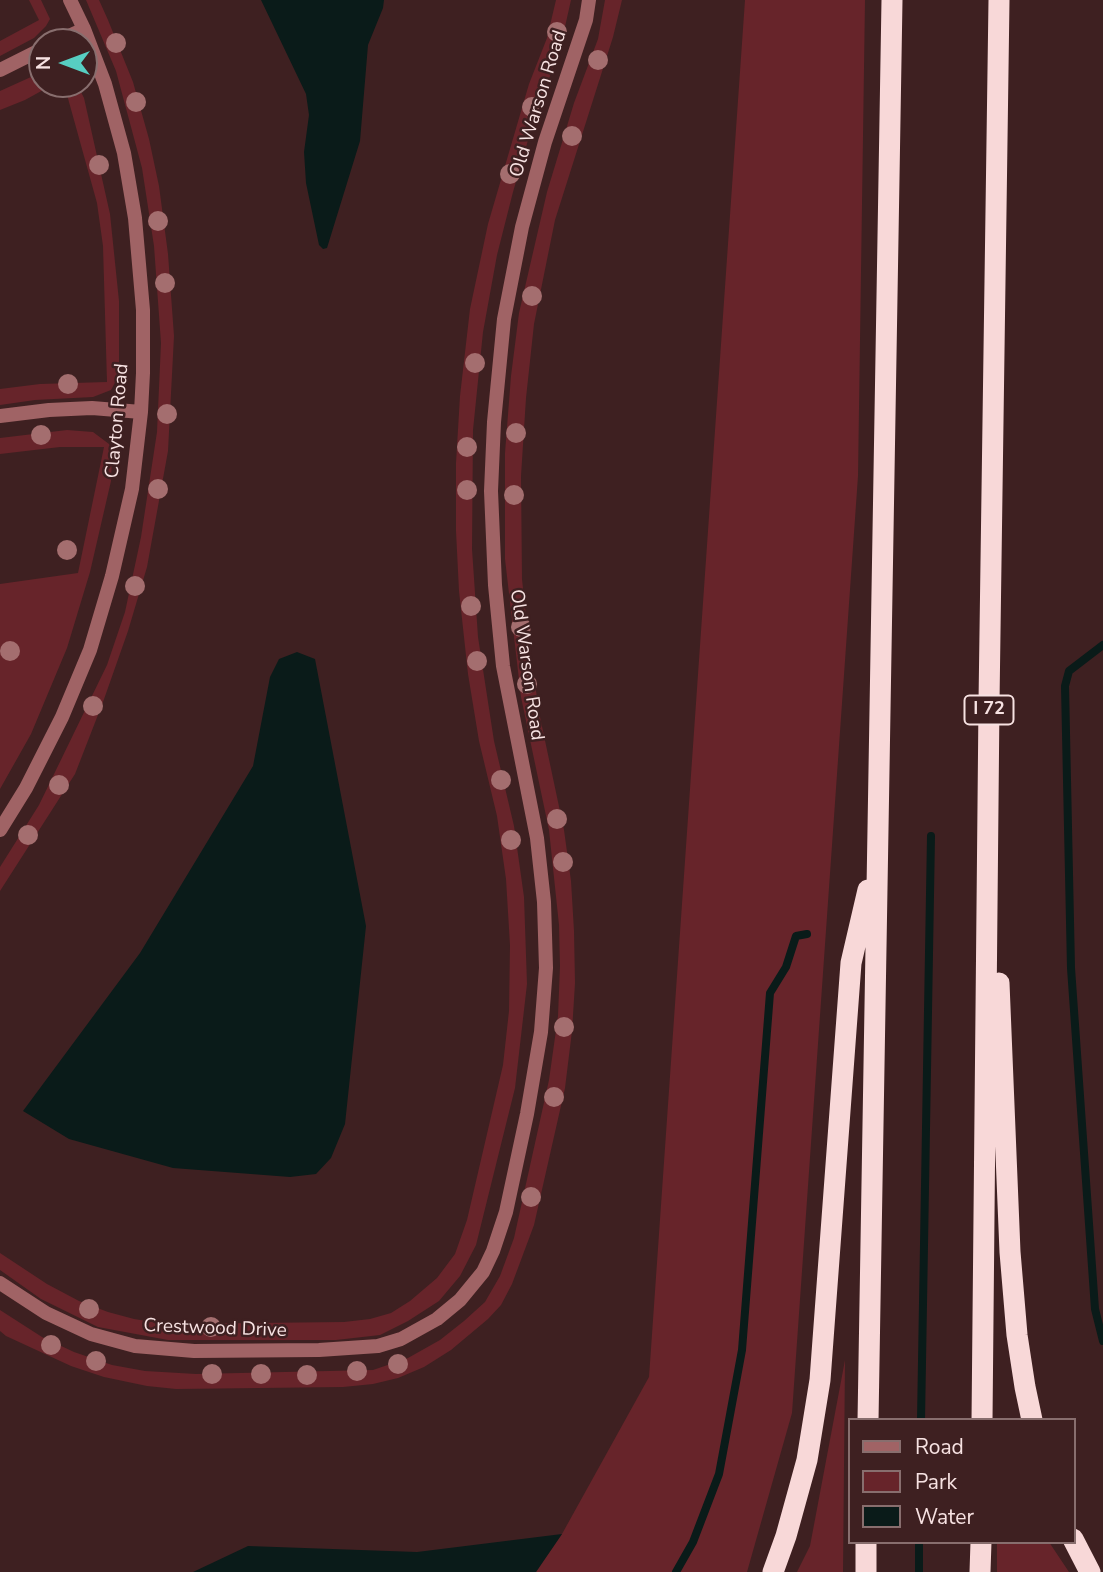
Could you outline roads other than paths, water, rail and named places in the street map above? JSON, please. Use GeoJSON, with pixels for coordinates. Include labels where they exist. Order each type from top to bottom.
{"type":"FeatureCollection","features":[{"type":"Feature","properties":{"kind":"highway"},"geometry":{"type":"LineString","coordinates":[[868,1418],[892,0]]}},
{"type":"Feature","properties":{"kind":"highway","name":"I 72"},"geometry":{"type":"LineString","coordinates":[[982,1418],[999,0]]}},
{"type":"Feature","properties":{"kind":"highway"},"geometry":{"type":"LineString","coordinates":[[989,702],[1010,1252],[1017,1335],[1032,1418]]}},
{"type":"Feature","properties":{"kind":"highway"},"geometry":{"type":"LineString","coordinates":[[773,1572],[807,1460],[820,1380],[851,963],[877,850]]}},
{"type":"Feature","properties":{"kind":"highway"},"geometry":{"type":"LineString","coordinates":[[1075,1543],[1090,1572]]}},
{"type":"Feature","properties":{"kind":"highway"},"geometry":{"type":"LineString","coordinates":[[866,1544],[866,1572]]}},
{"type":"Feature","properties":{"kind":"highway"},"geometry":{"type":"LineString","coordinates":[[980,1572],[981,1544]]}},
{"type":"Feature","properties":{"kind":"street","name":"Clayton Road"},"geometry":{"type":"LineString","coordinates":[[71,0],[84,28]]}},
{"type":"Feature","properties":{"kind":"street","name":"Old Warson Road"},"geometry":{"type":"LineString","coordinates":[[437,1319],[460,1300],[483,1272],[493,1251],[506,1212],[541,1032],[546,968],[544,902],[537,838],[502,652],[495,585],[491,491],[494,422],[505,319],[522,227],[545,142],[586,20],[589,0]]}},
{"type":"Feature","properties":{"kind":"street"},"geometry":{"type":"LineString","coordinates":[[0,70],[28,56]]}},
{"type":"Feature","properties":{"kind":"street","name":"Clayton Road"},"geometry":{"type":"LineString","coordinates":[[0,830],[26,788],[62,717],[90,650],[112,576],[129,501],[141,412],[143,310],[135,218],[124,153],[98,66]]}},
{"type":"Feature","properties":{"kind":"street"},"geometry":{"type":"LineString","coordinates":[[0,416],[92,408],[141,412]]}},
{"type":"Feature","properties":{"kind":"street","name":"Crestwood Drive"},"geometry":{"type":"LineString","coordinates":[[0,1283],[46,1312],[92,1334],[135,1346],[194,1351],[320,1350],[378,1346],[401,1339],[437,1319]]}},
{"type":"Feature","properties":{"kind":"water"},"geometry":{"type":"Polygon","coordinates":[[[261,0],[384,0],[368,45],[360,141],[327,248],[323,249],[319,245],[306,183],[304,152],[309,115],[306,94],[261,0]]]}},
{"type":"Feature","properties":{"kind":"water"},"geometry":{"type":"Polygon","coordinates":[[[297,652],[315,659],[366,926],[345,1124],[331,1158],[316,1174],[290,1177],[173,1168],[69,1139],[23,1111],[140,953],[253,766],[270,677],[279,659],[297,652]]]}},
{"type":"Feature","properties":{"kind":"water"},"geometry":{"type":"Polygon","coordinates":[[[562,1534],[536,1572],[193,1572],[248,1546],[417,1552],[562,1534]]]}},
{"type":"Feature","properties":{"kind":"waterway"},"geometry":{"type":"LineString","coordinates":[[1103,645],[1069,671],[1065,686],[1071,968],[1095,1309],[1103,1341]]}},
{"type":"Feature","properties":{"kind":"waterway"},"geometry":{"type":"LineString","coordinates":[[921,1418],[931,836]]}},
{"type":"Feature","properties":{"kind":"waterway"},"geometry":{"type":"LineString","coordinates":[[676,1572],[693,1542],[719,1474],[742,1350],[770,993],[786,967],[796,936],[807,934]]}},
{"type":"Feature","properties":{"kind":"waterway"},"geometry":{"type":"LineString","coordinates":[[919,1544],[919,1572]]}}]}
